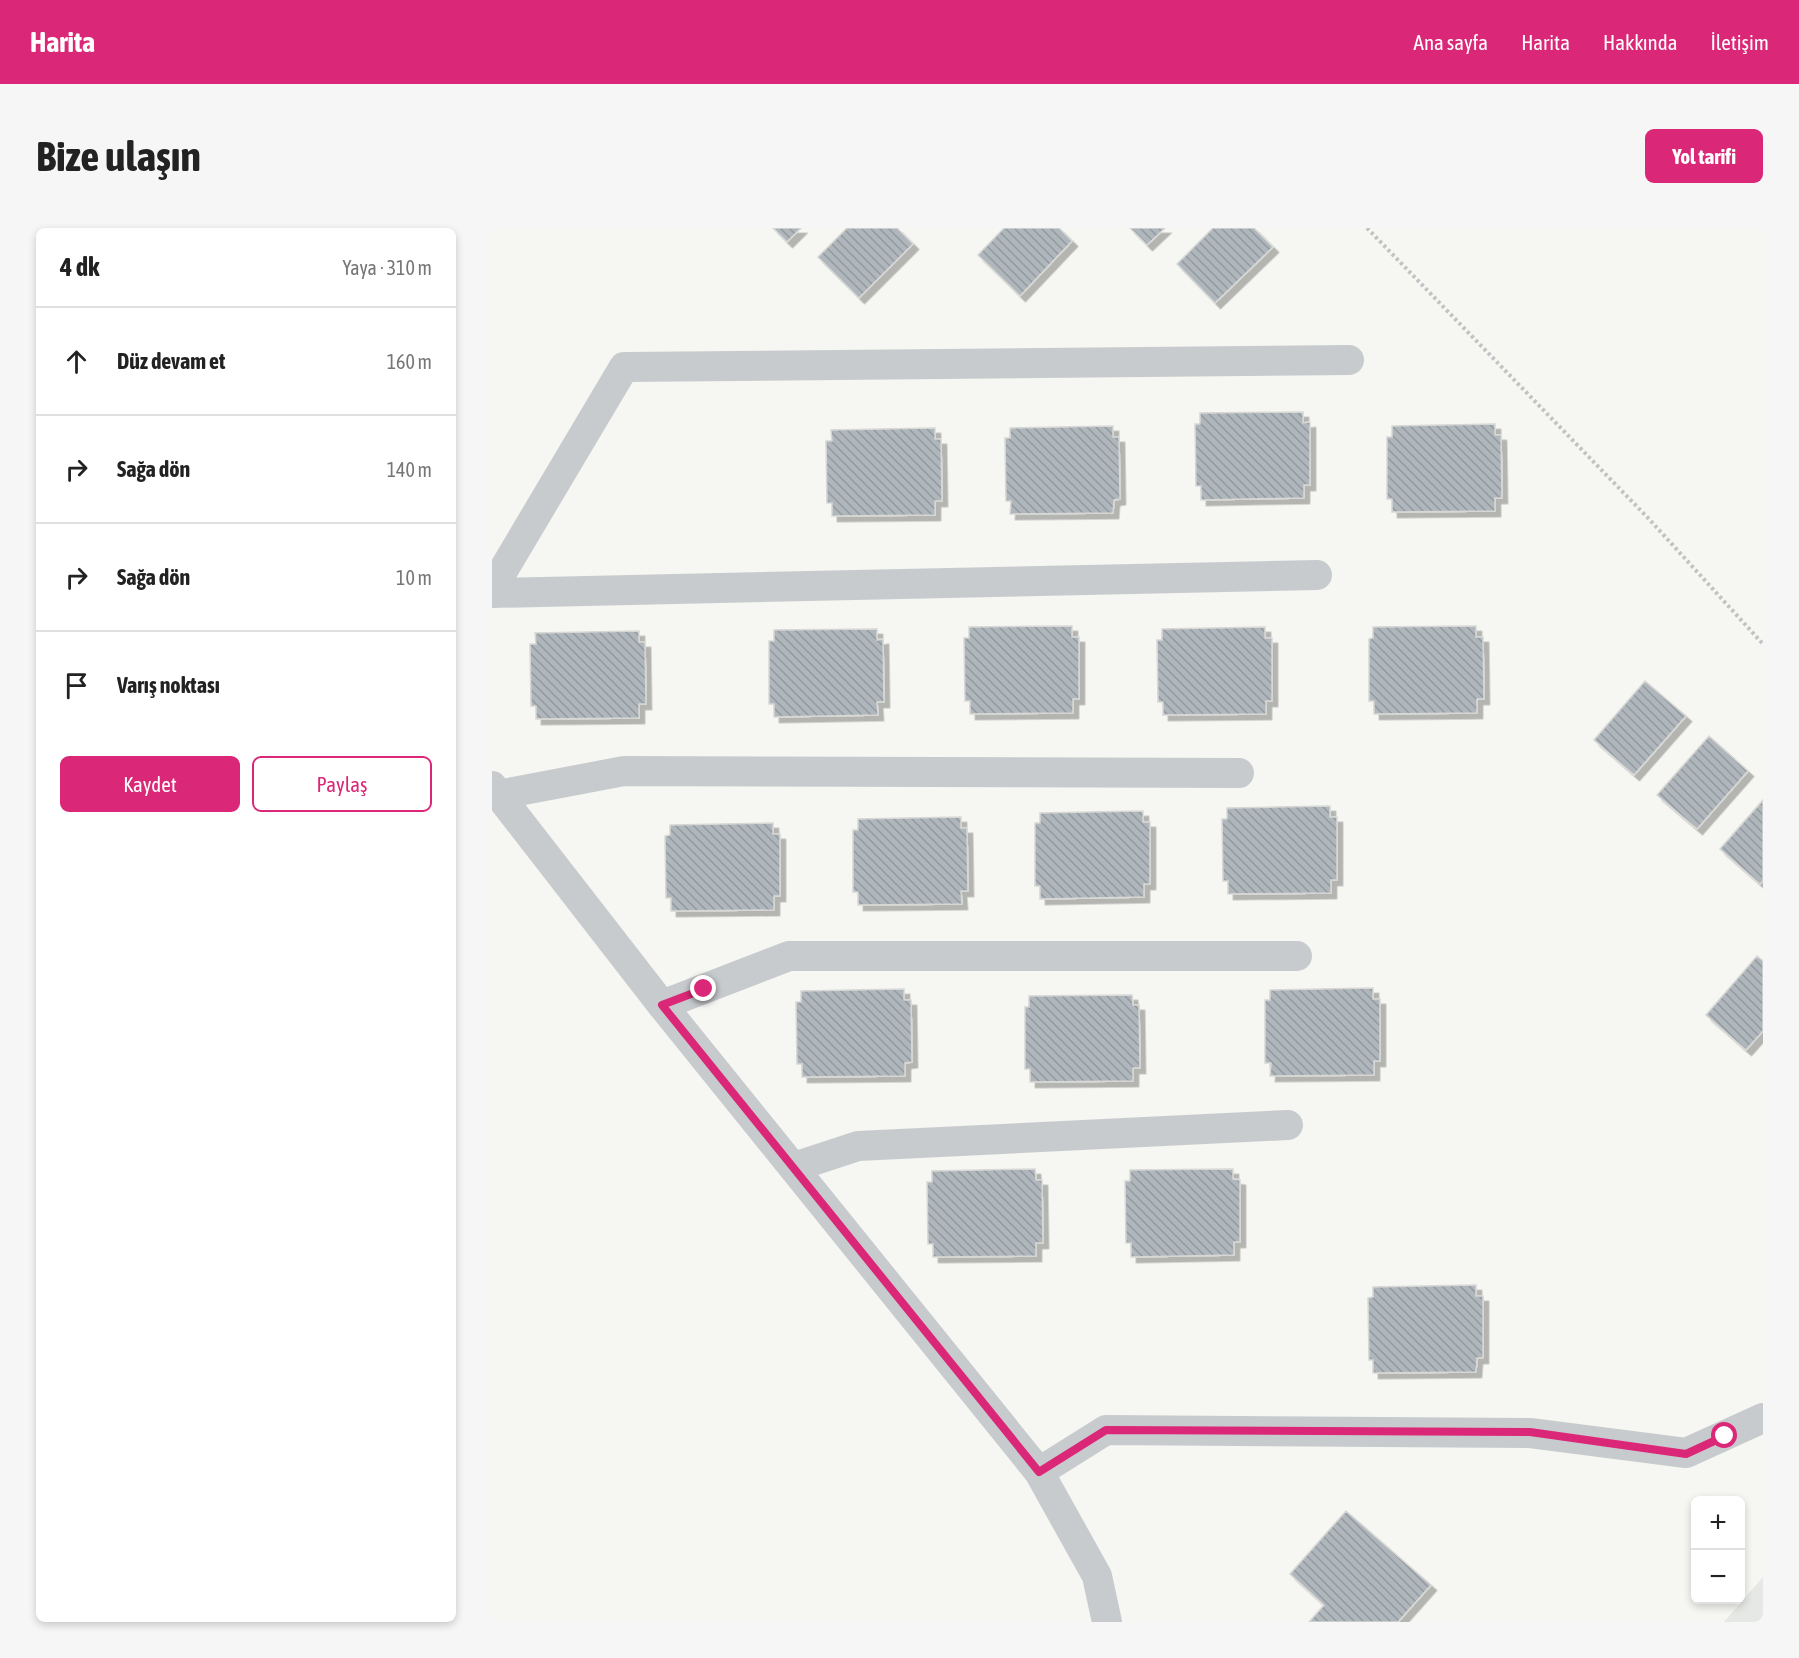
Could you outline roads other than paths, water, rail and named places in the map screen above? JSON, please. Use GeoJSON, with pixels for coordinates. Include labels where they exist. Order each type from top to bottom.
{"type":"FeatureCollection","features":[{"type":"Feature","properties":{"kind":"street"},"geometry":{"type":"LineString","coordinates":[[492,591],[624,367],[1348,360]]}},
{"type":"Feature","properties":{"kind":"street"},"geometry":{"type":"LineString","coordinates":[[492,591],[1317,575]]}},
{"type":"Feature","properties":{"kind":"street"},"geometry":{"type":"LineString","coordinates":[[1107,1622],[1097,1576],[1039,1472],[662,1005],[495,790],[624,771],[1239,774]]}},
{"type":"Feature","properties":{"kind":"street"},"geometry":{"type":"LineString","coordinates":[[662,1005],[789,956],[1297,956]]}},
{"type":"Feature","properties":{"kind":"street"},"geometry":{"type":"LineString","coordinates":[[794,1167],[858,1146],[1288,1125]]}},
{"type":"Feature","properties":{"kind":"street"},"geometry":{"type":"LineString","coordinates":[[1039,1472],[1106,1430],[1530,1432],[1686,1454],[1763,1418]]}}]}
